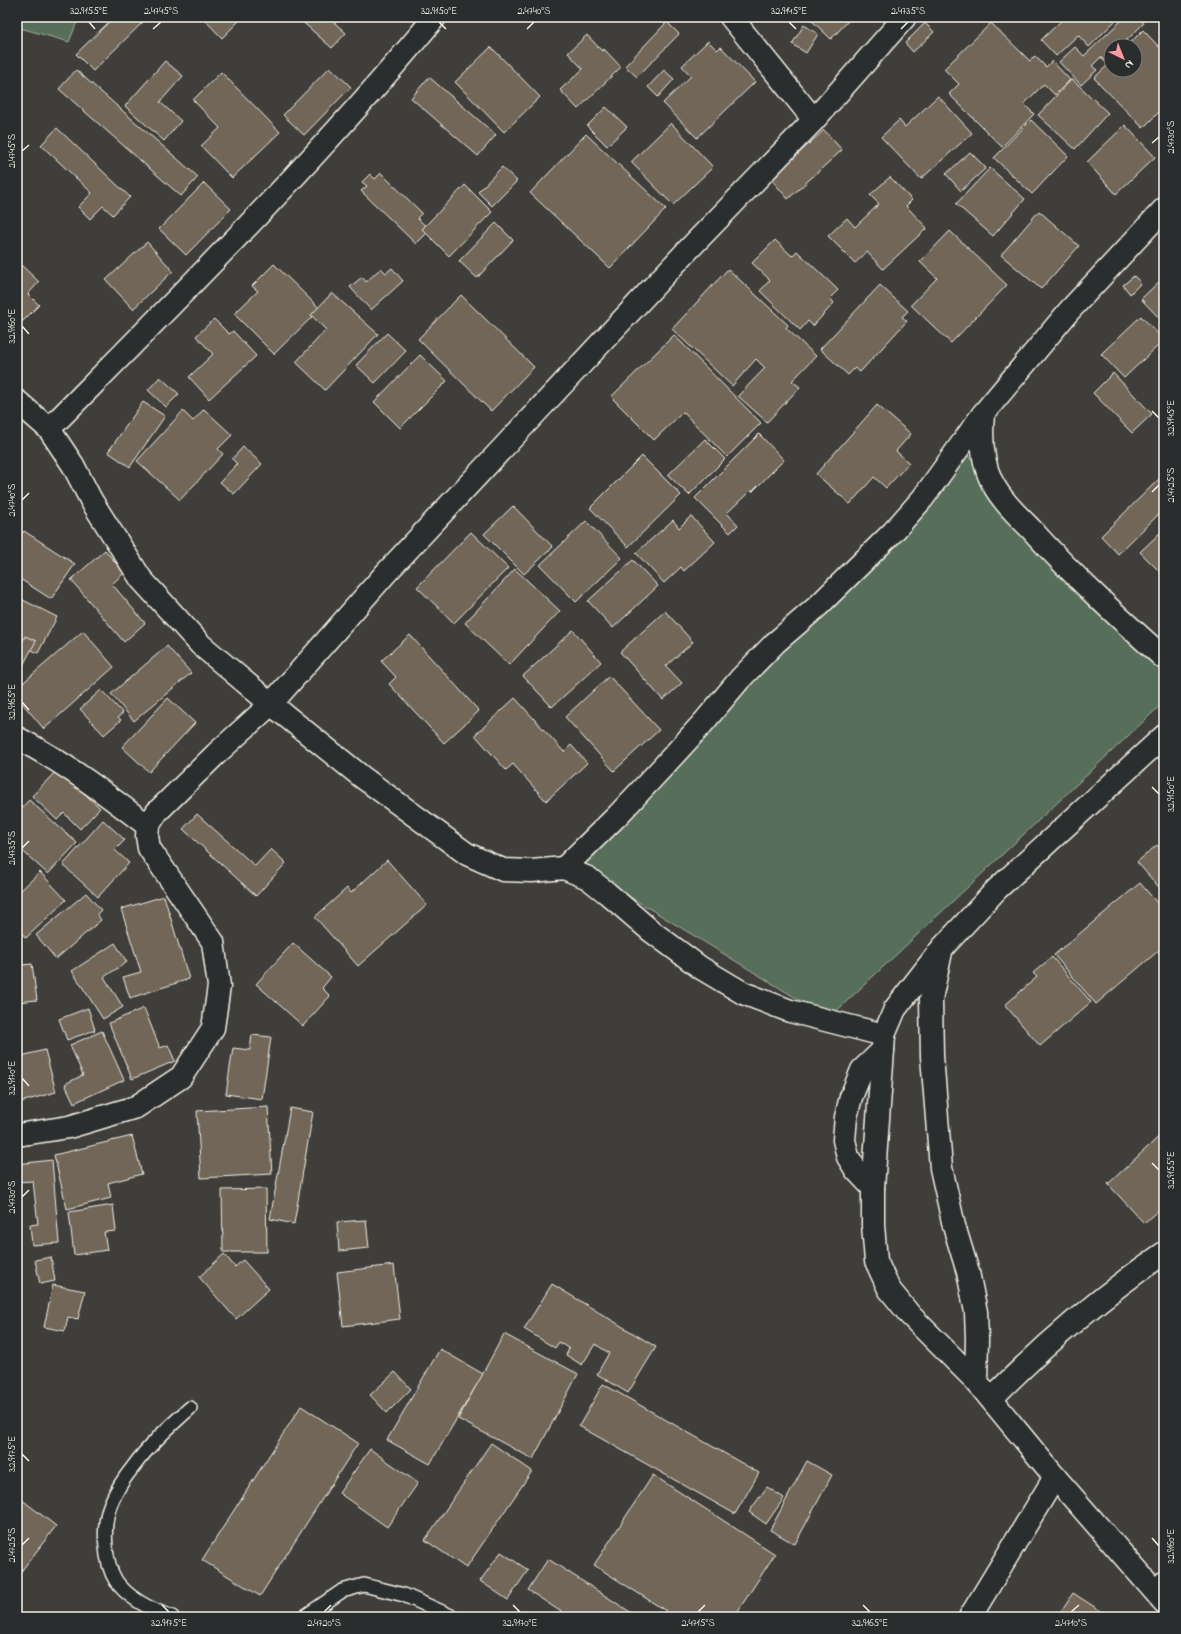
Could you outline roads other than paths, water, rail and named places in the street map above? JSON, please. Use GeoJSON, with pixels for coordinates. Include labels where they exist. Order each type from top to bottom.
{"type":"FeatureCollection","features":[{"type":"Feature","properties":{"kind":"street"},"geometry":{"type":"LineString","coordinates":[[49,429],[178,298],[290,180],[387,75],[435,17]]}},
{"type":"Feature","properties":{"kind":"street"},"geometry":{"type":"LineString","coordinates":[[731,17],[814,120]]}},
{"type":"Feature","properties":{"kind":"street"},"geometry":{"type":"LineString","coordinates":[[17,1135],[69,1127],[136,1107],[181,1077],[214,1028],[219,986],[214,942],[149,848],[147,836],[148,826],[157,812],[170,798],[271,704],[386,573],[690,247],[814,120],[905,17]]}},
{"type":"Feature","properties":{"kind":"street"},"geometry":{"type":"LineString","coordinates":[[564,868],[618,815],[677,752],[740,679],[775,643],[818,606],[894,532],[923,498],[983,414],[1069,311],[1164,209]]}},
{"type":"Feature","properties":{"kind":"street"},"geometry":{"type":"LineString","coordinates":[[17,401],[49,429],[73,465],[91,500],[141,579],[201,645],[271,704],[362,777],[467,854],[503,870],[532,871],[564,868],[588,878],[650,931],[701,968],[743,993],[790,1011],[883,1042]]}},
{"type":"Feature","properties":{"kind":"street"},"geometry":{"type":"LineString","coordinates":[[983,414],[981,437],[985,460],[992,482],[1007,503],[1083,584],[1164,658]]}},
{"type":"Feature","properties":{"kind":"street"},"geometry":{"type":"LineString","coordinates":[[1160,1589],[1055,1477],[976,1381],[910,1315],[889,1289],[876,1261],[873,1225],[873,1188],[883,1042],[895,1009],[942,947],[997,889],[1164,736]]}},
{"type":"Feature","properties":{"kind":"street"},"geometry":{"type":"LineString","coordinates":[[17,738],[35,747],[97,788],[148,826]]}},
{"type":"Feature","properties":{"kind":"street"},"geometry":{"type":"LineString","coordinates":[[942,947],[932,999],[932,1056],[941,1168],[954,1226],[968,1272],[976,1312],[976,1381]]}},
{"type":"Feature","properties":{"kind":"street"},"geometry":{"type":"LineString","coordinates":[[873,1188],[856,1170],[848,1157],[844,1140],[846,1117],[851,1097],[862,1070],[883,1042]]}},
{"type":"Feature","properties":{"kind":"street"},"geometry":{"type":"LineString","coordinates":[[991,1399],[1027,1362],[1063,1330],[1138,1270],[1164,1252]]}},
{"type":"Feature","properties":{"kind":"street"},"geometry":{"type":"LineString","coordinates":[[970,1617],[1055,1477]]}},
{"type":"Feature","properties":{"kind":"lane"},"geometry":{"type":"LineString","coordinates":[[172,1617],[137,1600],[116,1580],[106,1554],[105,1533],[110,1504],[133,1466],[190,1408]]}},
{"type":"Feature","properties":{"kind":"lane"},"geometry":{"type":"LineString","coordinates":[[304,1617],[342,1591],[364,1585],[409,1597],[453,1617]]}}]}
